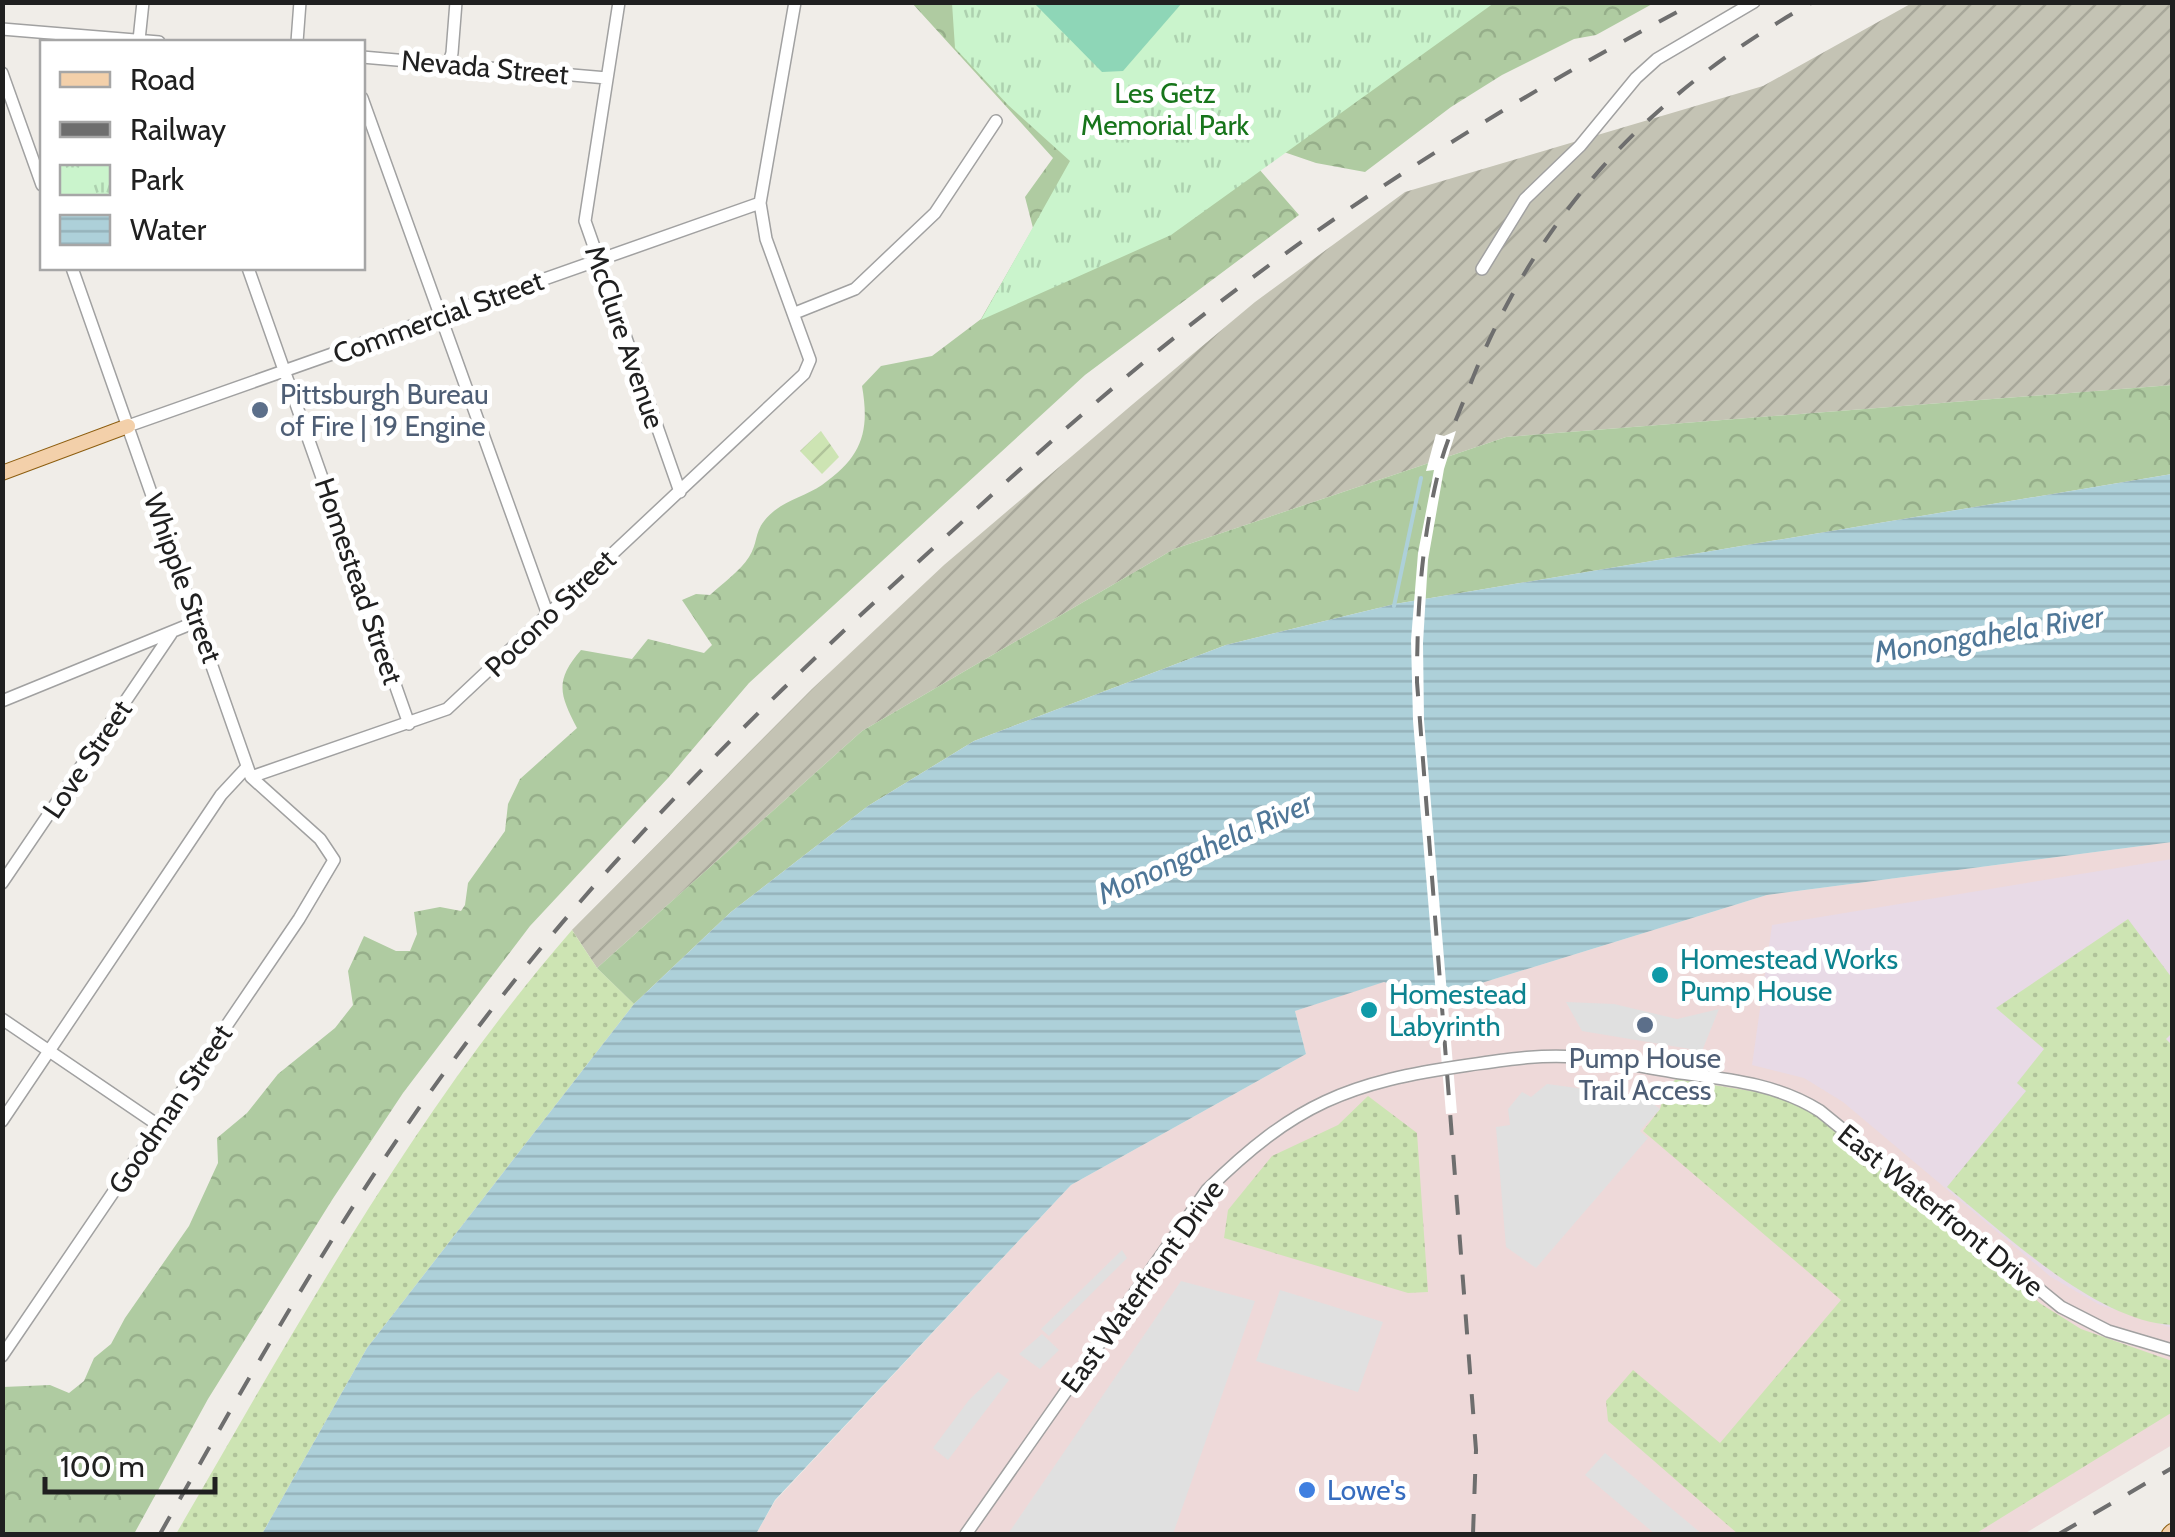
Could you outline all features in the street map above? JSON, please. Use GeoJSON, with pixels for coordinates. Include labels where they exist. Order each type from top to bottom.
{"type":"FeatureCollection","features":[{"type":"Feature","properties":{"kind":"main road","name":"Commercial Street"},"geometry":{"type":"LineString","coordinates":[[2,473],[128,426]]}},
{"type":"Feature","properties":{"kind":"street"},"geometry":{"type":"LineString","coordinates":[[2,30],[140,40],[143,2]]}},
{"type":"Feature","properties":{"kind":"street"},"geometry":{"type":"LineString","coordinates":[[297,40],[300,2]]}},
{"type":"Feature","properties":{"kind":"street"},"geometry":{"type":"LineString","coordinates":[[448,65],[456,2]]}},
{"type":"Feature","properties":{"kind":"street","name":"McClure Avenue"},"geometry":{"type":"LineString","coordinates":[[619,2],[585,222],[680,492]]}},
{"type":"Feature","properties":{"kind":"street"},"geometry":{"type":"LineString","coordinates":[[794,2],[760,203],[766,240],[795,313],[855,288],[935,213],[996,121]]}},
{"type":"Feature","properties":{"kind":"street"},"geometry":{"type":"LineString","coordinates":[[1482,269],[1525,199],[1580,146],[1636,78],[1657,60],[1754,2]]}},
{"type":"Feature","properties":{"kind":"street","name":"Nevada Street"},"geometry":{"type":"LineString","coordinates":[[365,58],[607,78]]}},
{"type":"Feature","properties":{"kind":"street"},"geometry":{"type":"LineString","coordinates":[[2,73],[40,179]]}},
{"type":"Feature","properties":{"kind":"street"},"geometry":{"type":"LineString","coordinates":[[365,106],[548,615]]}},
{"type":"Feature","properties":{"kind":"street","name":"Commercial Street"},"geometry":{"type":"LineString","coordinates":[[128,426],[760,203]]}},
{"type":"Feature","properties":{"kind":"street","name":"Whipple Street"},"geometry":{"type":"LineString","coordinates":[[73,270],[249,772]]}},
{"type":"Feature","properties":{"kind":"street","name":"Homestead Street"},"geometry":{"type":"LineString","coordinates":[[249,270],[409,724]]}},
{"type":"Feature","properties":{"kind":"street","name":"Pocono Street"},"geometry":{"type":"LineString","coordinates":[[249,772],[447,709],[804,374],[810,360],[795,313]]}},
{"type":"Feature","properties":{"kind":"street"},"geometry":{"type":"LineString","coordinates":[[2,701],[198,620]]}},
{"type":"Feature","properties":{"kind":"street","name":"Love Street"},"geometry":{"type":"LineString","coordinates":[[2,884],[171,634]]}},
{"type":"Feature","properties":{"kind":"street"},"geometry":{"type":"LineString","coordinates":[[2,1121],[222,795],[249,772]]}},
{"type":"Feature","properties":{"kind":"street","name":"Goodman Street"},"geometry":{"type":"LineString","coordinates":[[2,1356],[299,918],[334,860],[320,839],[249,772]]}},
{"type":"Feature","properties":{"kind":"street"},"geometry":{"type":"LineString","coordinates":[[2,1019],[158,1125]]}},
{"type":"Feature","properties":{"kind":"street","name":"East Waterfront Drive"},"geometry":{"type":"LineString","coordinates":[[966,1534],[1206,1190],[1242,1155],[1304,1111],[1373,1081],[1422,1072],[1516,1058],[1578,1057],[1752,1083],[1793,1095],[1820,1112],[2061,1307],[2108,1332],[2172,1350]]}},
{"type":"Feature","properties":{"kind":"shaded area"},"geometry":{"type":"Polygon","coordinates":[[[1912,3],[2172,3],[2172,385],[1506,437],[1174,549],[862,731],[597,968],[572,930],[812,689],[944,565],[1255,302],[1405,192],[1763,86],[1912,3]]]}},
{"type":"Feature","properties":{"kind":"shaded area"},"geometry":{"type":"Polygon","coordinates":[[[2172,842],[2172,1445],[2024,1534],[756,1534],[775,1501],[1071,1185],[1306,1054],[1295,1011],[1385,981],[1433,998],[1767,895],[2172,842]]]}},
{"type":"Feature","properties":{"kind":"shaded area"},"geometry":{"type":"Polygon","coordinates":[[[2172,859],[2172,1328],[2100,1305],[2051,1277],[1843,1102],[1804,1078],[1752,1065],[1772,925],[2172,859]]]}},
{"type":"Feature","properties":{"kind":"shaded area","name":"Pump House Trail Access"},"geometry":{"type":"Polygon","coordinates":[[[1566,1002],[1614,1004],[1677,1019],[1719,1009],[1702,1051],[1582,1031],[1566,1002]]]}},
{"type":"Feature","properties":{"kind":"shaded area"},"geometry":{"type":"Polygon","coordinates":[[[1547,1084],[1644,1097],[1660,1109],[1640,1131],[1648,1138],[1536,1268],[1506,1247],[1496,1127],[1510,1125],[1508,1109],[1522,1092],[1531,1097],[1547,1084]]]}},
{"type":"Feature","properties":{"kind":"shaded area"},"geometry":{"type":"Polygon","coordinates":[[[1122,1250],[1127,1258],[1049,1336],[1041,1329],[1122,1250]]]}},
{"type":"Feature","properties":{"kind":"shaded area"},"geometry":{"type":"Polygon","coordinates":[[[1181,1281],[1255,1301],[1173,1534],[1008,1534],[1181,1281]]]}},
{"type":"Feature","properties":{"kind":"shaded area"},"geometry":{"type":"Polygon","coordinates":[[[1280,1290],[1383,1322],[1358,1392],[1256,1361],[1280,1290]]]}},
{"type":"Feature","properties":{"kind":"shaded area"},"geometry":{"type":"Polygon","coordinates":[[[1042,1334],[1059,1350],[1040,1369],[1019,1354],[1042,1334]]]}},
{"type":"Feature","properties":{"kind":"shaded area"},"geometry":{"type":"Polygon","coordinates":[[[998,1372],[1009,1380],[948,1460],[933,1448],[969,1400],[998,1372]]]}},
{"type":"Feature","properties":{"kind":"shaded area"},"geometry":{"type":"Polygon","coordinates":[[[1605,1453],[1702,1534],[1655,1534],[1585,1475],[1605,1453]]]}},
{"type":"Feature","properties":{"kind":"green space"},"geometry":{"type":"Polygon","coordinates":[[[912,3],[1013,3],[1252,161],[1299,215],[1085,375],[749,683],[668,778],[530,926],[403,1093],[332,1200],[208,1399],[134,1534],[3,1534],[3,1387],[50,1385],[69,1393],[84,1381],[94,1358],[111,1344],[189,1226],[218,1163],[217,1138],[247,1113],[278,1074],[335,1028],[353,1005],[348,971],[364,936],[396,951],[410,951],[417,934],[414,912],[440,907],[461,911],[468,883],[505,831],[508,804],[520,779],[577,728],[562,688],[572,661],[581,650],[632,659],[648,639],[704,653],[712,645],[682,600],[696,594],[710,595],[745,562],[767,517],[822,485],[846,464],[863,430],[862,386],[881,366],[932,356],[981,319],[1033,228],[1025,197],[1053,158],[912,3]]]}},
{"type":"Feature","properties":{"kind":"green space","name":"Les Getz Memorial Park"},"geometry":{"type":"Polygon","coordinates":[[[952,3],[1494,3],[1171,235],[981,320],[1070,161],[1008,105],[955,48],[952,3]]]}},
{"type":"Feature","properties":{"kind":"green space"},"geometry":{"type":"Polygon","coordinates":[[[1034,3],[1182,3],[1123,71],[1102,72],[1034,3]]]}},
{"type":"Feature","properties":{"kind":"green space"},"geometry":{"type":"Polygon","coordinates":[[[1239,3],[1654,3],[1596,35],[1574,39],[1502,75],[1451,107],[1365,172],[1316,163],[1269,147],[1239,3]]]}},
{"type":"Feature","properties":{"kind":"green space"},"geometry":{"type":"Polygon","coordinates":[[[2172,385],[2172,474],[1395,604],[1226,645],[974,741],[868,806],[731,912],[634,1004],[597,968],[862,731],[1174,549],[1506,437],[2172,385]]]}},
{"type":"Feature","properties":{"kind":"green space"},"geometry":{"type":"Polygon","coordinates":[[[821,431],[839,457],[822,474],[800,451],[821,431]]]}},
{"type":"Feature","properties":{"kind":"green space"},"geometry":{"type":"Polygon","coordinates":[[[2128,919],[2172,978],[2172,1033],[2166,1039],[2172,1045],[2172,1325],[2143,1320],[2083,1292],[1947,1187],[2026,1091],[2017,1083],[2044,1049],[1996,1008],[2128,919]]]}},
{"type":"Feature","properties":{"kind":"green space"},"geometry":{"type":"Polygon","coordinates":[[[572,930],[597,968],[634,1004],[367,1348],[262,1534],[176,1534],[313,1300],[409,1147],[514,1000],[572,930]]]}},
{"type":"Feature","properties":{"kind":"green space"},"geometry":{"type":"Polygon","coordinates":[[[1676,1079],[1776,1095],[1814,1114],[2041,1304],[2081,1329],[2172,1361],[2171,1413],[1975,1534],[1738,1534],[1608,1421],[1606,1401],[1633,1370],[1720,1443],[1841,1300],[1643,1131],[1660,1109],[1666,1088],[1676,1079]]]}},
{"type":"Feature","properties":{"kind":"green space"},"geometry":{"type":"Polygon","coordinates":[[[1368,1096],[1417,1133],[1428,1292],[1408,1293],[1224,1238],[1228,1210],[1272,1156],[1338,1125],[1368,1096]]]}},
{"type":"Feature","properties":{"kind":"water","name":"Monongahela River"},"geometry":{"type":"Polygon","coordinates":[[[2172,474],[2172,842],[1767,895],[1433,998],[1384,982],[1295,1011],[1306,1054],[1071,1185],[775,1500],[756,1534],[262,1534],[367,1348],[634,1004],[731,912],[868,806],[974,741],[1226,645],[1395,604],[2172,474]]]}},
{"type":"Feature","properties":{"kind":"pier"},"geometry":{"type":"Polygon","coordinates":[[[1456,431],[1444,469],[1428,560],[1423,643],[1424,720],[1457,1113],[1446,1114],[1413,721],[1411,640],[1418,553],[1434,470],[1426,471],[1436,434],[1444,436],[1456,431]]]}},
{"type":"Feature","properties":{"kind":"waterway"},"geometry":{"type":"LineString","coordinates":[[1394,606],[1421,478]]}},
{"type":"Feature","properties":{"kind":"railway"},"geometry":{"type":"LineString","coordinates":[[160,1534],[304,1285],[422,1104],[568,916],[737,734],[856,619],[1049,444],[1149,358],[1244,284],[1432,154],[1696,2]]}},
{"type":"Feature","properties":{"kind":"railway"},"geometry":{"type":"LineString","coordinates":[[1473,1534],[1476,1450],[1417,682],[1421,580],[1437,478],[1470,385],[1498,323],[1530,265],[1566,212],[1607,162],[1701,75],[1813,2]]}},
{"type":"Feature","properties":{"kind":"railway"},"geometry":{"type":"LineString","coordinates":[[2059,1534],[2172,1468]]}},
{"type":"Feature","properties":{"kind":"place","name":"Pittsburgh Bureau of Fire | 19 Engine"},"geometry":{"type":"Point","coordinates":[260,410]}},
{"type":"Feature","properties":{"kind":"place","name":"Homestead Works Pump House"},"geometry":{"type":"Point","coordinates":[1660,975]}},
{"type":"Feature","properties":{"kind":"place","name":"Homestead Labyrinth"},"geometry":{"type":"Point","coordinates":[1369,1010]}},
{"type":"Feature","properties":{"kind":"place","name":"Pump House Trail Access"},"geometry":{"type":"Point","coordinates":[1645,1025]}},
{"type":"Feature","properties":{"kind":"place","name":"Lowe's"},"geometry":{"type":"Point","coordinates":[1307,1490]}}]}
